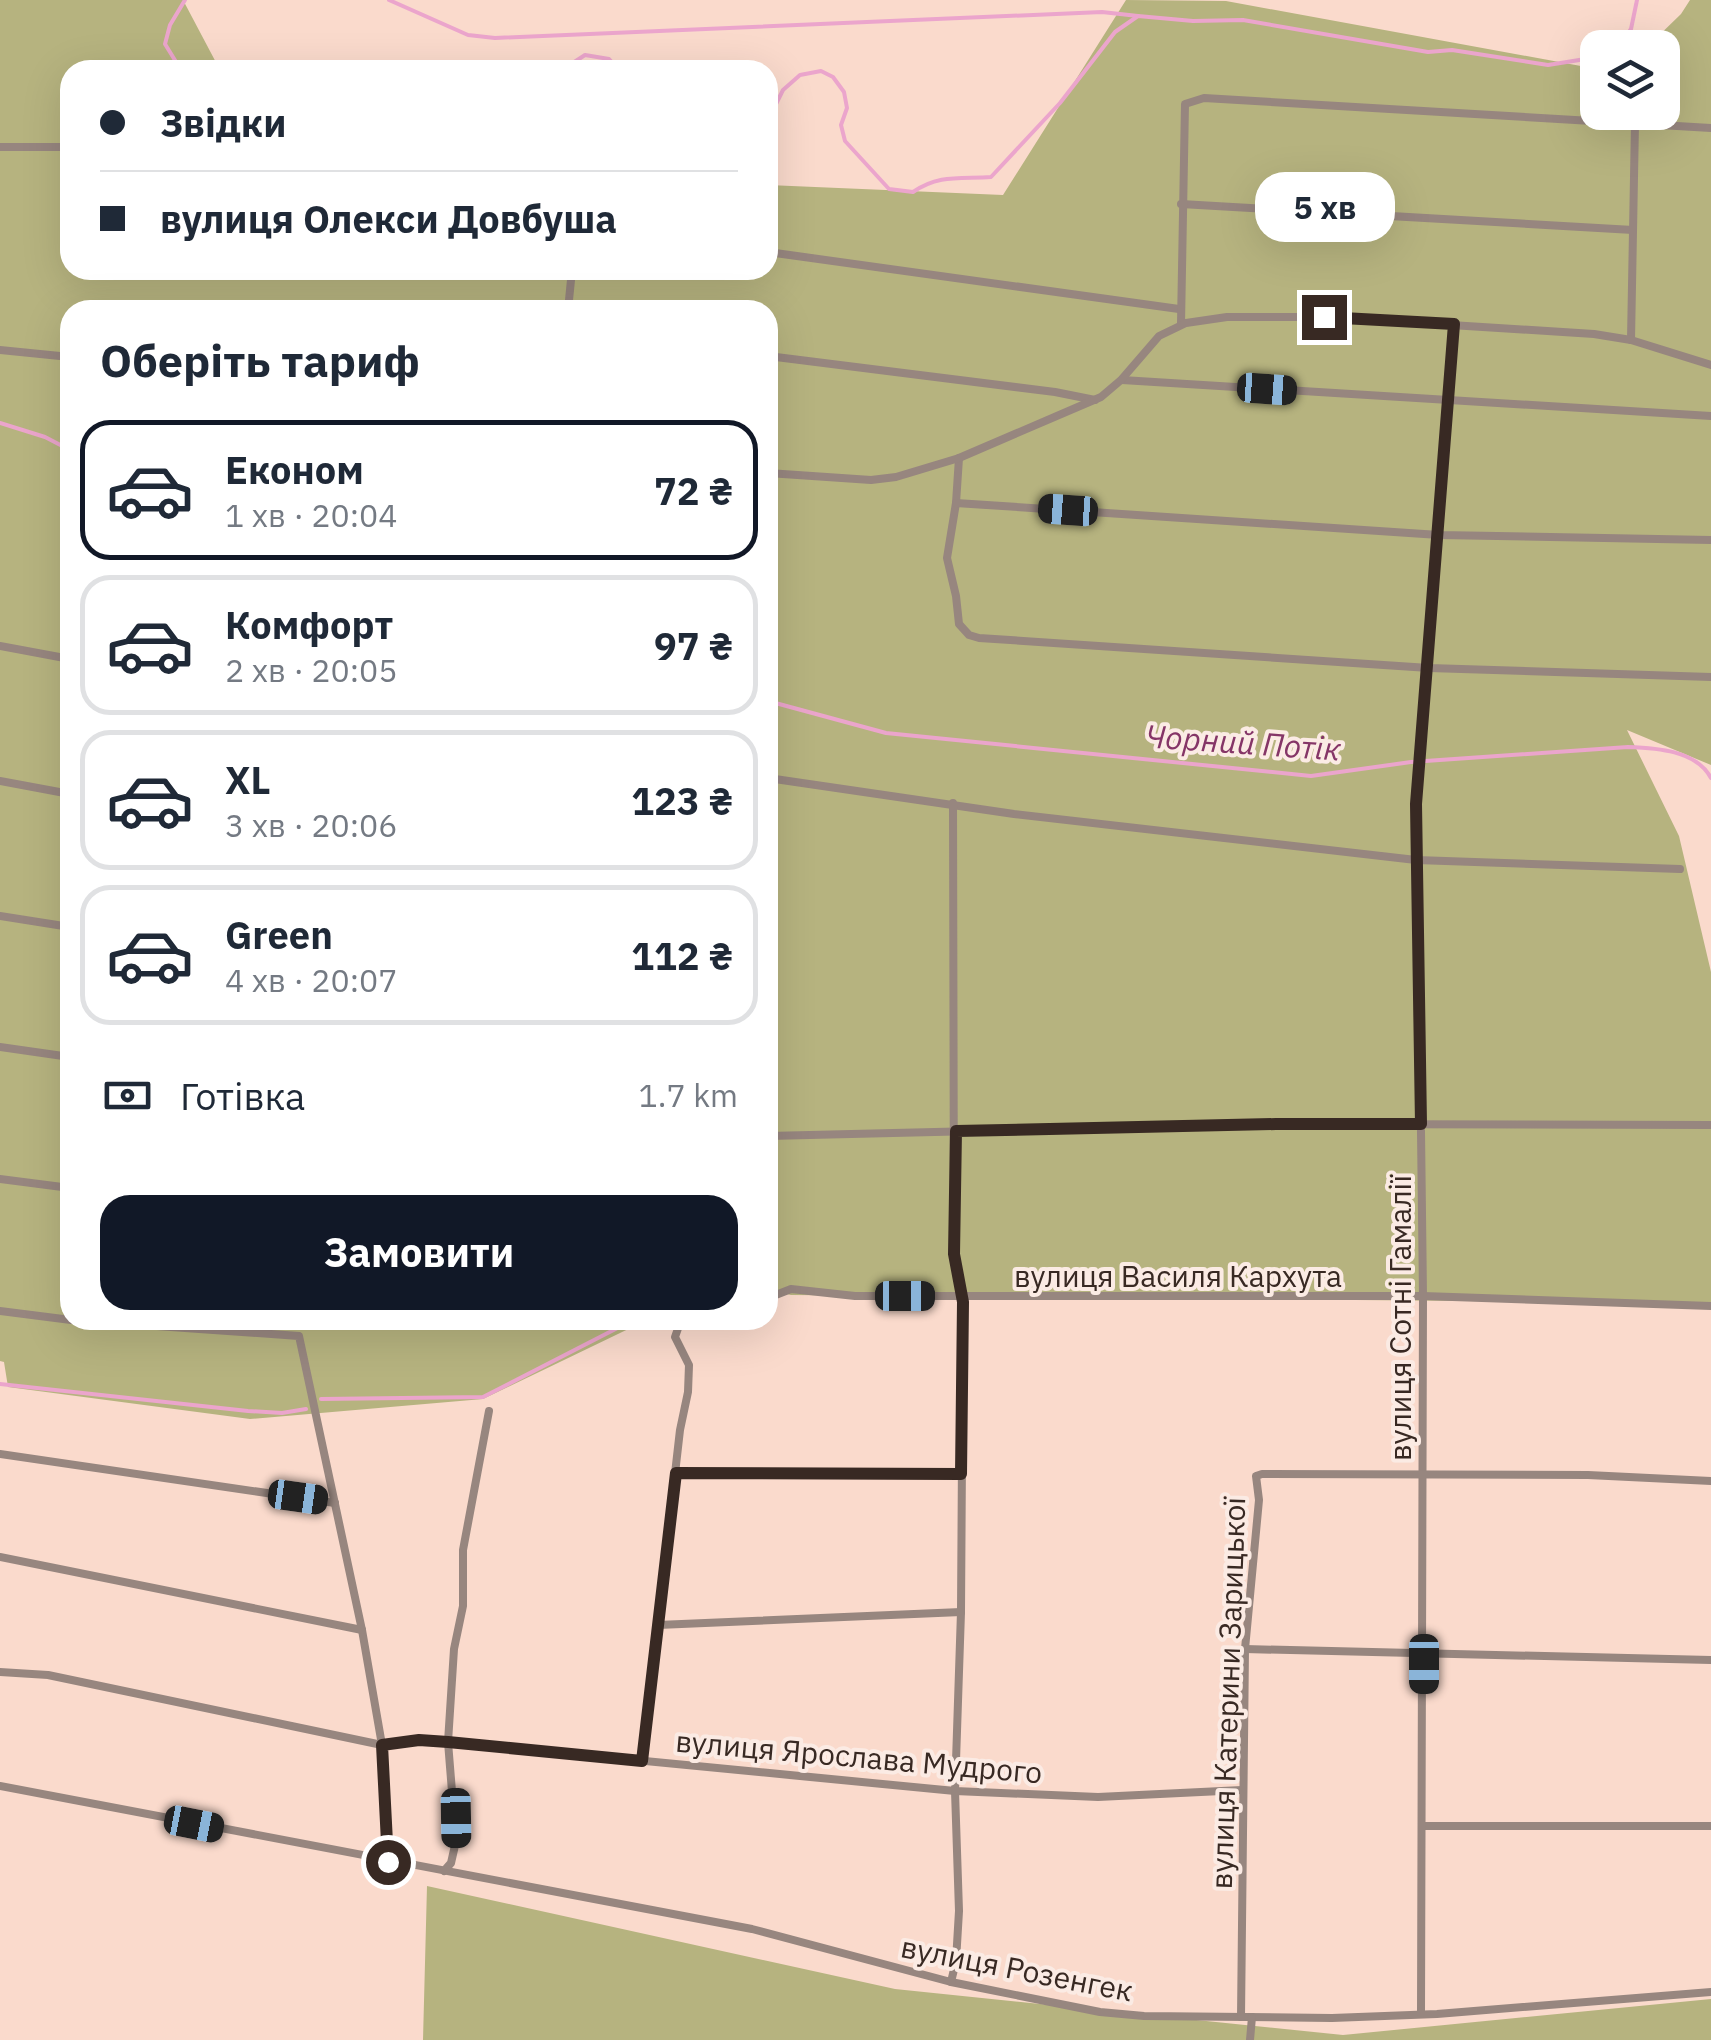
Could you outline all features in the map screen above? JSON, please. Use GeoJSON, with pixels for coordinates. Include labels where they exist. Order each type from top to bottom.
{"type":"FeatureCollection","features":[{"type":"Feature","properties":{"kind":"street"},"geometry":{"type":"LineString","coordinates":[[1180,324],[1185,104],[1204,98],[1580,120]]}},
{"type":"Feature","properties":{"kind":"street"},"geometry":{"type":"LineString","coordinates":[[1680,126],[1711,128]]}},
{"type":"Feature","properties":{"kind":"street"},"geometry":{"type":"LineString","coordinates":[[1631,340],[1634,130]]}},
{"type":"Feature","properties":{"kind":"street"},"geometry":{"type":"LineString","coordinates":[[0,147],[60,147]]}},
{"type":"Feature","properties":{"kind":"street"},"geometry":{"type":"LineString","coordinates":[[1181,204],[1633,230]]}},
{"type":"Feature","properties":{"kind":"street"},"geometry":{"type":"LineString","coordinates":[[778,253],[1180,309]]}},
{"type":"Feature","properties":{"kind":"street"},"geometry":{"type":"LineString","coordinates":[[778,474],[871,480],[959,458],[1096,400],[1121,380],[1158,336],[1180,324],[1227,318],[1324,317],[1594,334],[1631,340],[1711,365]]}},
{"type":"Feature","properties":{"kind":"street","name":"вулиця Сотні Гамалії"},"geometry":{"type":"LineString","coordinates":[[1420,2013],[1423,1296],[1416,860],[1454,324]]}},
{"type":"Feature","properties":{"kind":"street"},"geometry":{"type":"LineString","coordinates":[[0,350],[60,355]]}},
{"type":"Feature","properties":{"kind":"street"},"geometry":{"type":"LineString","coordinates":[[778,357],[1096,400]]}},
{"type":"Feature","properties":{"kind":"street"},"geometry":{"type":"LineString","coordinates":[[1121,380],[1711,416]]}},
{"type":"Feature","properties":{"kind":"street"},"geometry":{"type":"LineString","coordinates":[[959,458],[947,558],[959,624],[969,635],[1429,668],[1711,677]]}},
{"type":"Feature","properties":{"kind":"street"},"geometry":{"type":"LineString","coordinates":[[956,503],[1439,535],[1711,540]]}},
{"type":"Feature","properties":{"kind":"street"},"geometry":{"type":"LineString","coordinates":[[0,646],[60,657]]}},
{"type":"Feature","properties":{"kind":"street"},"geometry":{"type":"LineString","coordinates":[[778,779],[1014,814],[1416,860],[1680,869]]}},
{"type":"Feature","properties":{"kind":"street"},"geometry":{"type":"LineString","coordinates":[[0,780],[60,792]]}},
{"type":"Feature","properties":{"kind":"street"},"geometry":{"type":"LineString","coordinates":[[951,1982],[959,1911],[956,1790],[962,1612],[962,1296],[954,1254],[954,803]]}},
{"type":"Feature","properties":{"kind":"street"},"geometry":{"type":"LineString","coordinates":[[0,916],[60,926]]}},
{"type":"Feature","properties":{"kind":"street"},"geometry":{"type":"LineString","coordinates":[[0,1047],[60,1056]]}},
{"type":"Feature","properties":{"kind":"street"},"geometry":{"type":"LineString","coordinates":[[778,1136],[1276,1124],[1711,1124]]}},
{"type":"Feature","properties":{"kind":"street"},"geometry":{"type":"LineString","coordinates":[[0,1178],[60,1187]]}},
{"type":"Feature","properties":{"kind":"street","name":"вулиця Василя Кархута"},"geometry":{"type":"LineString","coordinates":[[778,1294],[790,1289],[855,1296],[1423,1296],[1711,1306]]}},
{"type":"Feature","properties":{"kind":"street"},"geometry":{"type":"LineString","coordinates":[[0,1310],[60,1319]]}},
{"type":"Feature","properties":{"kind":"street"},"geometry":{"type":"LineString","coordinates":[[213,1330],[299,1336],[362,1630],[382,1745],[388,1862]]}},
{"type":"Feature","properties":{"kind":"street"},"geometry":{"type":"LineString","coordinates":[[642,1761],[680,1430],[689,1384],[690,1365],[675,1338],[678,1330]]}},
{"type":"Feature","properties":{"kind":"street"},"geometry":{"type":"LineString","coordinates":[[444,1871],[452,1863],[456,1841],[448,1742],[454,1649],[463,1606],[462,1550],[489,1411]]}},
{"type":"Feature","properties":{"kind":"street"},"geometry":{"type":"LineString","coordinates":[[0,1454],[335,1502]]}},
{"type":"Feature","properties":{"kind":"street"},"geometry":{"type":"LineString","coordinates":[[676,1473],[961,1474]]}},
{"type":"Feature","properties":{"kind":"street"},"geometry":{"type":"LineString","coordinates":[[1421,1476],[1588,1475],[1711,1481]]}},
{"type":"Feature","properties":{"kind":"street","name":"вулиця Катерини Зарицької"},"geometry":{"type":"LineString","coordinates":[[1241,2017],[1245,1649],[1258,1500],[1256,1476],[1421,1476]]}},
{"type":"Feature","properties":{"kind":"street"},"geometry":{"type":"LineString","coordinates":[[0,1557],[362,1630]]}},
{"type":"Feature","properties":{"kind":"street"},"geometry":{"type":"LineString","coordinates":[[658,1625],[962,1612]]}},
{"type":"Feature","properties":{"kind":"street"},"geometry":{"type":"LineString","coordinates":[[1245,1649],[1711,1660]]}},
{"type":"Feature","properties":{"kind":"street","name":"вулиця Ярослава Мудрого"},"geometry":{"type":"LineString","coordinates":[[0,1672],[48,1676],[382,1745],[419,1740],[448,1742],[956,1790],[1098,1797],[1242,1790]]}},
{"type":"Feature","properties":{"kind":"street","name":"вулиця Розенгек"},"geometry":{"type":"LineString","coordinates":[[0,1786],[752,1928],[951,1982],[1100,2012],[1332,2018],[1711,1992]]}},
{"type":"Feature","properties":{"kind":"street"},"geometry":{"type":"LineString","coordinates":[[1423,1826],[1711,1826]]}},
{"type":"Feature","properties":{"kind":"street"},"geometry":{"type":"LineString","coordinates":[[1250,2040],[1252,2017]]}},
{"type":"Feature","properties":{"kind":"shaded area"},"geometry":{"type":"Polygon","coordinates":[[[0,0],[183,0],[215,60],[60,60],[60,280],[778,280],[778,185],[1003,195],[1126,0],[1226,1],[1580,66],[1580,130],[1680,130],[1680,30],[1665,30],[1690,0],[1711,0],[1711,765],[1627,730],[1679,836],[1711,972],[1711,1303],[778,1292],[778,300],[60,300],[60,1330],[626,1330],[483,1399],[250,1419],[8,1387],[4,1362],[0,1361],[0,0]]]}},
{"type":"Feature","properties":{"kind":"shaded area"},"geometry":{"type":"Polygon","coordinates":[[[427,1886],[895,1989],[1343,2035],[1711,1999],[1711,2040],[423,2040],[427,1886]]]}},
{"type":"Feature","properties":{"kind":"waterway"},"geometry":{"type":"LineString","coordinates":[[175,60],[165,44],[170,25],[185,0]]}},
{"type":"Feature","properties":{"kind":"waterway"},"geometry":{"type":"LineString","coordinates":[[389,0],[468,35],[495,38],[1102,12],[1138,16]]}},
{"type":"Feature","properties":{"kind":"waterway"},"geometry":{"type":"LineString","coordinates":[[1630,30],[1637,0]]}},
{"type":"Feature","properties":{"kind":"waterway"},"geometry":{"type":"LineString","coordinates":[[778,100],[800,75],[821,71],[833,77],[844,92],[847,108],[841,125],[845,141],[889,189],[913,192],[941,180],[991,177],[1060,103],[1115,32],[1138,16],[1243,20],[1428,52],[1452,50],[1548,65],[1580,60]]}},
{"type":"Feature","properties":{"kind":"waterway"},"geometry":{"type":"LineString","coordinates":[[577,60],[585,55],[610,60]]}},
{"type":"Feature","properties":{"kind":"waterway","name":"Чорний Потік"},"geometry":{"type":"LineString","coordinates":[[0,423],[60,445]]}},
{"type":"Feature","properties":{"kind":"waterway","name":"Чорний Потік"},"geometry":{"type":"LineString","coordinates":[[778,704],[886,733],[1311,776],[1411,762],[1628,747],[1686,756],[1711,778]]}},
{"type":"Feature","properties":{"kind":"waterway"},"geometry":{"type":"LineString","coordinates":[[321,1399],[483,1397],[614,1330]]}},
{"type":"Feature","properties":{"kind":"waterway"},"geometry":{"type":"LineString","coordinates":[[0,1384],[248,1411],[282,1413],[306,1409]]}},
{"type":"Feature","properties":{"kind":"route"},"geometry":{"type":"LineString","coordinates":[[388,1862],[382,1745],[419,1740],[642,1761],[676,1473],[961,1474],[963,1302],[954,1254],[956,1131],[1421,1124],[1416,804],[1454,324],[1324,317]]}}]}
